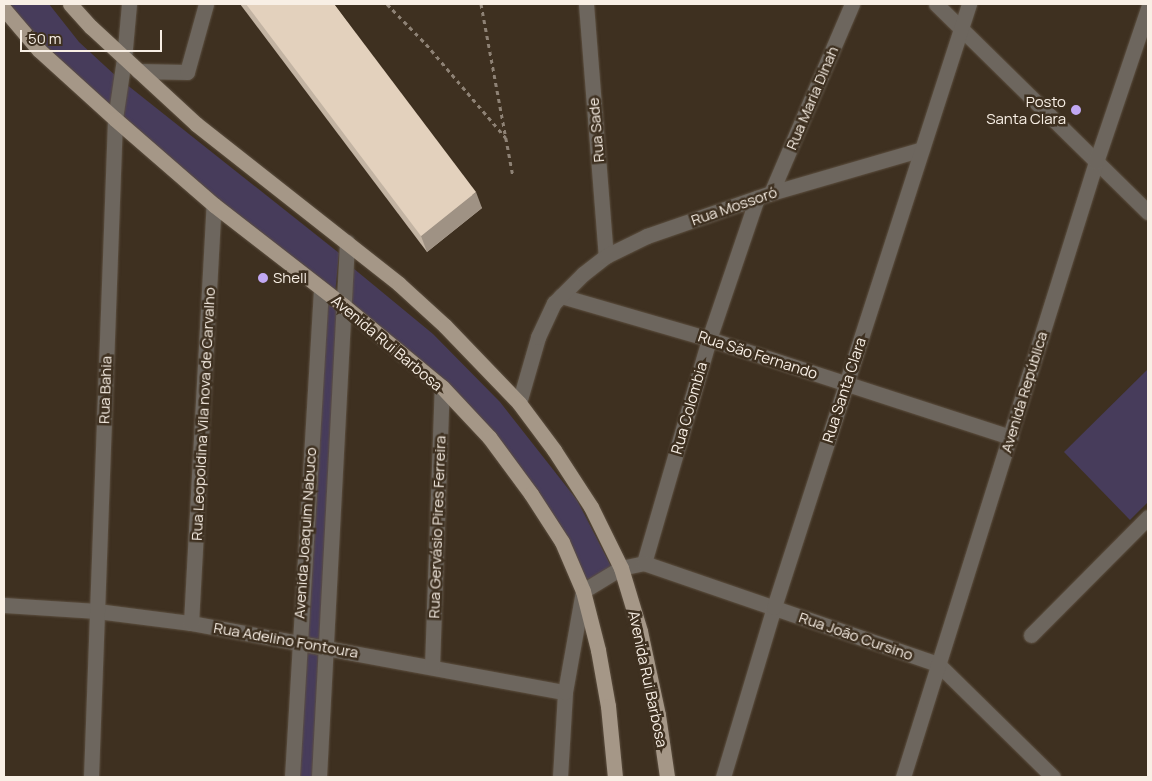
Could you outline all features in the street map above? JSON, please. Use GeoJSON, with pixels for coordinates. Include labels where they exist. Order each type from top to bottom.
{"type":"FeatureCollection","features":[{"type":"Feature","properties":{"kind":"main road","name":"Avenida Rui Barbosa"},"geometry":{"type":"LineString","coordinates":[[70,4],[124,59],[196,124],[399,284],[438,320],[519,403],[554,450],[591,507],[621,568],[640,631],[658,715],[668,777]]}},
{"type":"Feature","properties":{"kind":"main road","name":"Avenida Rui Barbosa"},"geometry":{"type":"LineString","coordinates":[[4,9],[39,50],[115,119],[214,204],[344,306],[442,387],[489,437],[531,494],[562,542],[583,591],[598,650],[608,706],[615,777]]}},
{"type":"Feature","properties":{"kind":"street","name":"Rua Bahia"},"geometry":{"type":"LineString","coordinates":[[91,777],[115,119],[124,59],[129,4]]}},
{"type":"Feature","properties":{"kind":"street"},"geometry":{"type":"LineString","coordinates":[[138,71],[187,72],[206,4]]}},
{"type":"Feature","properties":{"kind":"street","name":"Rua Sade"},"geometry":{"type":"LineString","coordinates":[[586,4],[606,256]]}},
{"type":"Feature","properties":{"kind":"street","name":"Rua Maria Dinah"},"geometry":{"type":"LineString","coordinates":[[764,195],[852,4]]}},
{"type":"Feature","properties":{"kind":"street"},"geometry":{"type":"LineString","coordinates":[[936,4],[1148,212]]}},
{"type":"Feature","properties":{"kind":"street","name":"Rua Santa Clara"},"geometry":{"type":"LineString","coordinates":[[723,777],[774,607],[970,4]]}},
{"type":"Feature","properties":{"kind":"street","name":"Avenida República"},"geometry":{"type":"LineString","coordinates":[[904,777],[1096,162],[1148,8]]}},
{"type":"Feature","properties":{"kind":"street","name":"Rua Mossoró"},"geometry":{"type":"LineString","coordinates":[[519,403],[538,337],[546,318],[561,296],[606,256],[647,236],[764,195],[922,149]]}},
{"type":"Feature","properties":{"kind":"street","name":"Rua Colombia"},"geometry":{"type":"LineString","coordinates":[[644,563],[709,339],[764,195]]}},
{"type":"Feature","properties":{"kind":"street","name":"Rua Leopoldina Vila nova de Carvalho"},"geometry":{"type":"LineString","coordinates":[[191,623],[214,204]]}},
{"type":"Feature","properties":{"kind":"street","name":"Avenida Joaquim Nabuco"},"geometry":{"type":"LineString","coordinates":[[319,777],[324,646],[346,242]]}},
{"type":"Feature","properties":{"kind":"street","name":"Avenida Joaquim Nabuco"},"geometry":{"type":"LineString","coordinates":[[292,777],[298,641],[321,289]]}},
{"type":"Feature","properties":{"kind":"street","name":"Rua São Fernando"},"geometry":{"type":"LineString","coordinates":[[561,296],[709,339],[1010,438]]}},
{"type":"Feature","properties":{"kind":"street","name":"Rua Gervásio Pires Ferreira"},"geometry":{"type":"LineString","coordinates":[[432,667],[442,387]]}},
{"type":"Feature","properties":{"kind":"street"},"geometry":{"type":"LineString","coordinates":[[1031,635],[1148,517]]}},
{"type":"Feature","properties":{"kind":"street"},"geometry":{"type":"LineString","coordinates":[[560,777],[565,692],[583,591],[621,568],[644,563]]}},
{"type":"Feature","properties":{"kind":"street","name":"Rua João Cursino"},"geometry":{"type":"LineString","coordinates":[[644,563],[938,664],[1054,777]]}},
{"type":"Feature","properties":{"kind":"street","name":"Rua Adelino Fontoura"},"geometry":{"type":"LineString","coordinates":[[4,605],[97,611],[191,623],[298,641],[565,692]]}},
{"type":"Feature","properties":{"kind":"path"},"geometry":{"type":"LineString","coordinates":[[387,4],[426,44],[506,138]]}},
{"type":"Feature","properties":{"kind":"path"},"geometry":{"type":"LineString","coordinates":[[482,4],[513,176]]}},
{"type":"Feature","properties":{"kind":"shaded area"},"geometry":{"type":"Polygon","coordinates":[[[9,4],[49,4],[79,42],[117,77],[111,110],[38,43],[9,4]]]}},
{"type":"Feature","properties":{"kind":"shaded area"},"geometry":{"type":"Polygon","coordinates":[[[126,84],[339,253],[335,294],[119,119],[126,84]]]}},
{"type":"Feature","properties":{"kind":"shaded area"},"geometry":{"type":"Polygon","coordinates":[[[353,268],[433,334],[500,402],[577,500],[612,568],[585,581],[499,443],[349,303],[353,268]]]}},
{"type":"Feature","properties":{"kind":"shaded area"},"geometry":{"type":"Polygon","coordinates":[[[322,291],[342,307],[322,642],[303,638],[322,291]]]}},
{"type":"Feature","properties":{"kind":"shaded area"},"geometry":{"type":"Polygon","coordinates":[[[1148,369],[1148,502],[1130,520],[1064,452],[1148,369]]]}},
{"type":"Feature","properties":{"kind":"shaded area"},"geometry":{"type":"Polygon","coordinates":[[[300,643],[322,647],[315,777],[295,777],[300,643]]]}},
{"type":"Feature","properties":{"kind":"building"},"geometry":{"type":"Polygon","coordinates":[[[246,4],[334,4],[476,192],[421,236],[246,4]]]}},
{"type":"Feature","properties":{"kind":"place","name":"Posto Santa Clara"},"geometry":{"type":"Point","coordinates":[1076,110]}},
{"type":"Feature","properties":{"kind":"place","name":"Shell"},"geometry":{"type":"Point","coordinates":[263,278]}}]}
